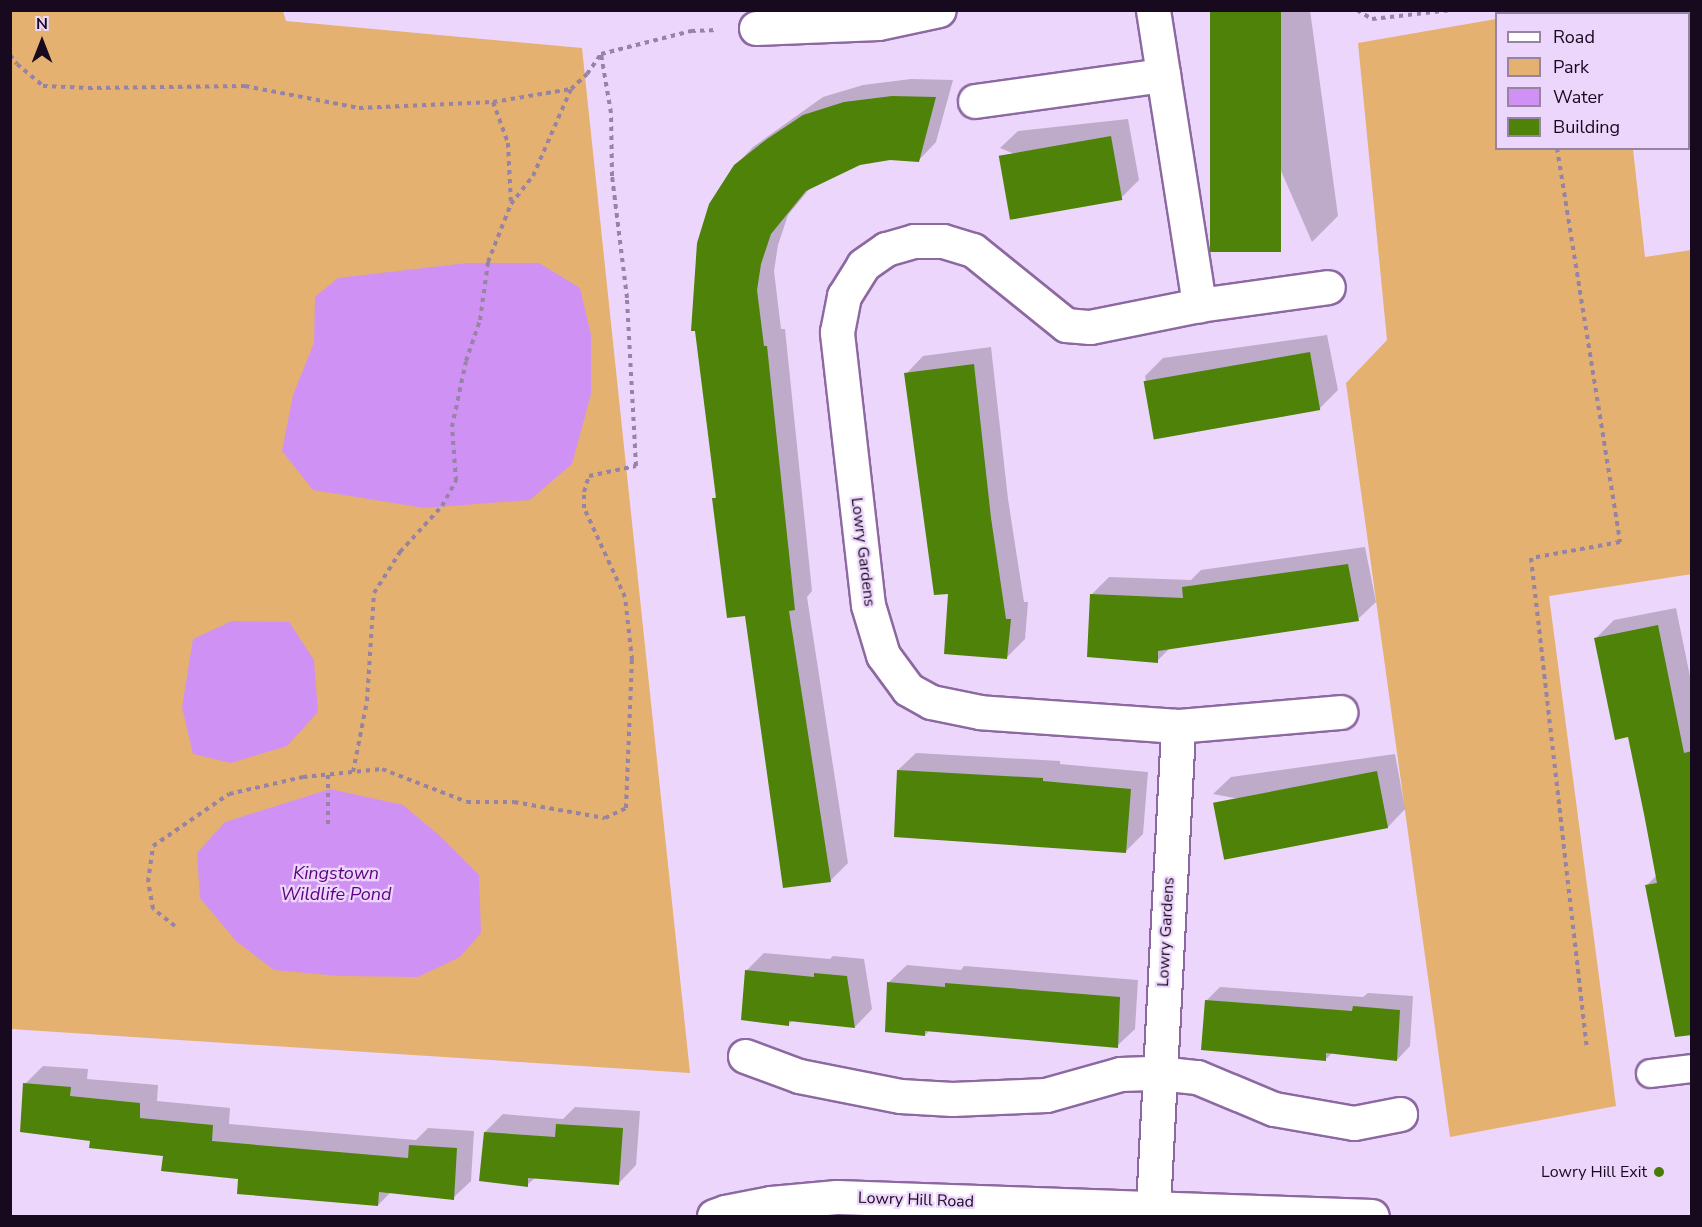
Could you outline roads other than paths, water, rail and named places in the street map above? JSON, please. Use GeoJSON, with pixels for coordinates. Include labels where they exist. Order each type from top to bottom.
{"type":"FeatureCollection","features":[{"type":"Feature","properties":{"kind":"street"},"geometry":{"type":"LineString","coordinates":[[756,28],[878,23],[939,10]]}},
{"type":"Feature","properties":{"kind":"street"},"geometry":{"type":"LineString","coordinates":[[1153,10],[1199,305]]}},
{"type":"Feature","properties":{"kind":"street"},"geometry":{"type":"LineString","coordinates":[[975,101],[1163,75]]}},
{"type":"Feature","properties":{"kind":"street","name":"Lowry Gardens"},"geometry":{"type":"LineString","coordinates":[[1153,1207],[1158,1073],[1178,726],[980,712],[931,702],[908,689],[883,655],[868,605],[837,332],[844,296],[863,265],[886,249],[914,241],[943,241],[973,250],[1066,325],[1089,327],[1199,305],[1328,287]]}},
{"type":"Feature","properties":{"kind":"street"},"geometry":{"type":"LineString","coordinates":[[1178,726],[1340,712]]}},
{"type":"Feature","properties":{"kind":"street"},"geometry":{"type":"LineString","coordinates":[[745,1056],[799,1076],[900,1096],[952,1099],[1046,1095],[1120,1074],[1158,1073],[1197,1077],[1274,1109],[1354,1123],[1400,1114]]}},
{"type":"Feature","properties":{"kind":"street","name":"Lowry Hill Road"},"geometry":{"type":"LineString","coordinates":[[714,1216],[771,1203],[837,1197],[1372,1216]]}},
{"type":"Feature","properties":{"kind":"lane"},"geometry":{"type":"LineString","coordinates":[[1650,1073],[1692,1068]]}},
{"type":"Feature","properties":{"kind":"water"},"geometry":{"type":"Polygon","coordinates":[[[467,263],[539,263],[580,288],[591,335],[591,394],[572,464],[530,500],[424,508],[313,490],[282,451],[293,395],[314,343],[315,297],[338,278],[467,263]]]}},
{"type":"Feature","properties":{"kind":"water"},"geometry":{"type":"Polygon","coordinates":[[[232,621],[289,622],[314,660],[318,712],[287,746],[231,763],[193,754],[182,707],[193,639],[232,621]]]}},
{"type":"Feature","properties":{"kind":"water","name":"Kingstown Wildlife Pond"},"geometry":{"type":"Polygon","coordinates":[[[330,789],[403,805],[440,836],[479,875],[481,933],[460,957],[418,977],[339,976],[274,970],[236,941],[200,898],[197,853],[225,822],[330,789]]]}},
{"type":"Feature","properties":{"kind":"place","name":"Lowry Hill Exit"},"geometry":{"type":"Point","coordinates":[1659,1172]}}]}
